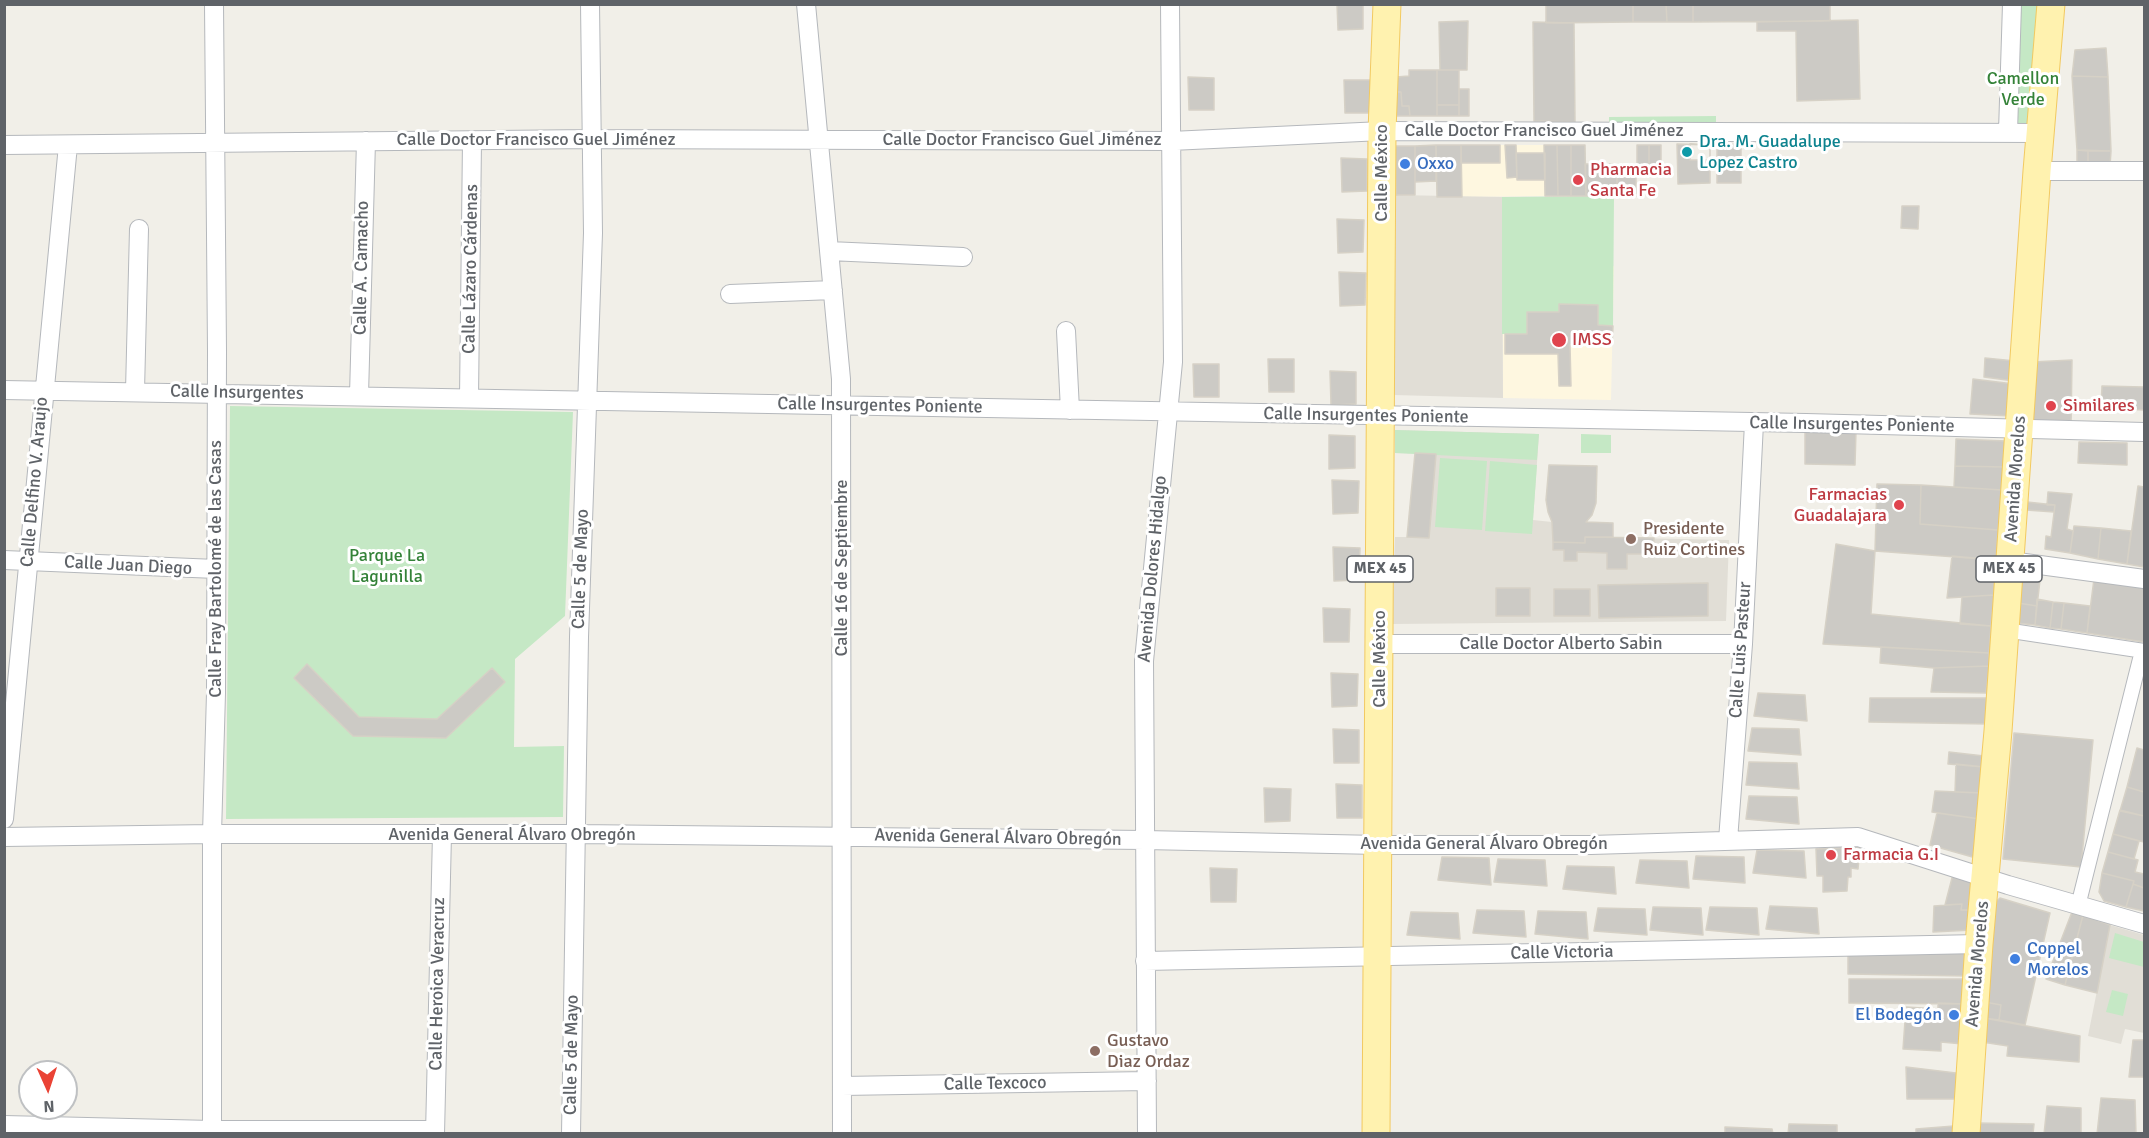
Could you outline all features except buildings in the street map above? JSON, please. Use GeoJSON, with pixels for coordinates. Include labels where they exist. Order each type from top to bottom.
{"type":"FeatureCollection","features":[{"type":"Feature","properties":{"kind":"main road","name":"Calle México"},"geometry":{"type":"LineString","coordinates":[[1376,1134],[1382,131],[1387,4]]}},
{"type":"Feature","properties":{"kind":"main road","name":"Avenida Morelos"},"geometry":{"type":"LineString","coordinates":[[1966,1134],[1979,944],[2006,630],[2037,171],[2051,4]]}},
{"type":"Feature","properties":{"kind":"street","name":"Calle Fray Bartolomé de las Casas"},"geometry":{"type":"LineString","coordinates":[[212,1132],[212,834],[217,392],[214,4]]}},
{"type":"Feature","properties":{"kind":"street","name":"Calle 5 de Mayo"},"geometry":{"type":"LineString","coordinates":[[571,1134],[579,637],[593,233],[590,4]]}},
{"type":"Feature","properties":{"kind":"street","name":"Calle 16 de Septiembre"},"geometry":{"type":"LineString","coordinates":[[806,4],[842,405],[842,1134]]}},
{"type":"Feature","properties":{"kind":"street","name":"Avenida Dolores Hidalgo"},"geometry":{"type":"LineString","coordinates":[[1147,1134],[1144,661],[1173,362],[1170,4]]}},
{"type":"Feature","properties":{"kind":"street"},"geometry":{"type":"LineString","coordinates":[[2008,132],[2012,4]]}},
{"type":"Feature","properties":{"kind":"street","name":"Calle Doctor Francisco Guel Jiménez"},"geometry":{"type":"LineString","coordinates":[[4,145],[592,139],[1171,141],[1382,131],[2040,133]]}},
{"type":"Feature","properties":{"kind":"street","name":"Calle Lázaro Cárdenas"},"geometry":{"type":"LineString","coordinates":[[469,398],[472,140]]}},
{"type":"Feature","properties":{"kind":"street","name":"Calle A. Camacho"},"geometry":{"type":"LineString","coordinates":[[359,395],[366,141]]}},
{"type":"Feature","properties":{"kind":"street","name":"Calle Delfino V. Araujo"},"geometry":{"type":"LineString","coordinates":[[4,819],[68,145]]}},
{"type":"Feature","properties":{"kind":"street"},"geometry":{"type":"LineString","coordinates":[[2037,171],[2145,171]]}},
{"type":"Feature","properties":{"kind":"street"},"geometry":{"type":"LineString","coordinates":[[135,391],[139,229]]}},
{"type":"Feature","properties":{"kind":"street"},"geometry":{"type":"LineString","coordinates":[[829,252],[963,257]]}},
{"type":"Feature","properties":{"kind":"street"},"geometry":{"type":"LineString","coordinates":[[730,294],[832,290]]}},
{"type":"Feature","properties":{"kind":"street"},"geometry":{"type":"LineString","coordinates":[[1065,331],[1070,410]]}},
{"type":"Feature","properties":{"kind":"street","name":"Calle Insurgentes"},"geometry":{"type":"LineString","coordinates":[[4,390],[469,398]]}},
{"type":"Feature","properties":{"kind":"street","name":"Calle Insurgentes Poniente"},"geometry":{"type":"LineString","coordinates":[[469,398],[2145,432]]}},
{"type":"Feature","properties":{"kind":"street","name":"Calle Luis Pasteur"},"geometry":{"type":"LineString","coordinates":[[1728,840],[1743,644],[1754,423]]}},
{"type":"Feature","properties":{"kind":"street","name":"Calle Juan Diego"},"geometry":{"type":"LineString","coordinates":[[4,560],[216,569]]}},
{"type":"Feature","properties":{"kind":"street"},"geometry":{"type":"LineString","coordinates":[[2010,561],[2145,579]]}},
{"type":"Feature","properties":{"kind":"street"},"geometry":{"type":"LineString","coordinates":[[2006,630],[2143,651],[2079,906]]}},
{"type":"Feature","properties":{"kind":"street","name":"Calle Doctor Alberto Sabin"},"geometry":{"type":"LineString","coordinates":[[1380,644],[1743,644]]}},
{"type":"Feature","properties":{"kind":"street","name":"Avenida General Álvaro Obregón"},"geometry":{"type":"LineString","coordinates":[[4,837],[212,834],[576,834],[1591,845],[1858,837],[1985,878],[2145,924]]}},
{"type":"Feature","properties":{"kind":"street","name":"Calle Heroica Veracruz"},"geometry":{"type":"LineString","coordinates":[[435,1132],[442,834]]}},
{"type":"Feature","properties":{"kind":"street","name":"Calle Victoria"},"geometry":{"type":"LineString","coordinates":[[1145,961],[1979,944]]}},
{"type":"Feature","properties":{"kind":"street","name":"Calle Texcoco"},"geometry":{"type":"LineString","coordinates":[[842,1086],[1147,1082]]}},
{"type":"Feature","properties":{"kind":"street"},"geometry":{"type":"LineString","coordinates":[[4,1125],[212,1132],[435,1132]]}},
{"type":"Feature","properties":{"kind":"shaded area"},"geometry":{"type":"Polygon","coordinates":[[[1461,145],[1544,145],[1545,196],[1462,197],[1461,145]]]}},
{"type":"Feature","properties":{"kind":"shaded area"},"geometry":{"type":"Polygon","coordinates":[[[1396,195],[1502,197],[1503,398],[1394,395],[1396,195]]]}},
{"type":"Feature","properties":{"kind":"shaded area"},"geometry":{"type":"Polygon","coordinates":[[[1502,265],[1614,266],[1611,400],[1503,398],[1502,265]]]}},
{"type":"Feature","properties":{"kind":"shaded area"},"geometry":{"type":"Polygon","coordinates":[[[1395,430],[1539,434],[1533,520],[1552,522],[1585,542],[1585,537],[1729,540],[1726,621],[1392,624],[1395,537],[1429,537],[1436,454],[1395,453],[1395,430]]]}},
{"type":"Feature","properties":{"kind":"shaded area"},"geometry":{"type":"Polygon","coordinates":[[[2110,925],[2144,935],[2144,1033],[2125,1029],[2121,1044],[2088,1036],[2110,925]]]}},
{"type":"Feature","properties":{"kind":"green space","name":"Camellon Verde"},"geometry":{"type":"Polygon","coordinates":[[[2009,5],[2048,5],[2040,133],[2001,131],[2009,5]]]}},
{"type":"Feature","properties":{"kind":"green space"},"geometry":{"type":"Polygon","coordinates":[[[1716,116],[1716,122],[1609,122],[1609,117],[1716,116]]]}},
{"type":"Feature","properties":{"kind":"green space"},"geometry":{"type":"Polygon","coordinates":[[[1614,196],[1613,326],[1598,325],[1559,305],[1559,312],[1527,312],[1527,334],[1502,334],[1502,197],[1614,196]]]}},
{"type":"Feature","properties":{"kind":"green space","name":"Parque La Lagunilla"},"geometry":{"type":"Polygon","coordinates":[[[230,406],[573,412],[565,616],[515,659],[514,747],[564,746],[563,817],[226,819],[230,406]]]}},
{"type":"Feature","properties":{"kind":"green space"},"geometry":{"type":"Polygon","coordinates":[[[1395,430],[1539,434],[1537,460],[1395,453],[1395,430]]]}},
{"type":"Feature","properties":{"kind":"green space"},"geometry":{"type":"Polygon","coordinates":[[[1581,434],[1611,435],[1611,453],[1581,453],[1581,434]]]}},
{"type":"Feature","properties":{"kind":"green space"},"geometry":{"type":"Polygon","coordinates":[[[1440,458],[1487,461],[1482,530],[1435,527],[1440,458]]]}},
{"type":"Feature","properties":{"kind":"green space"},"geometry":{"type":"Polygon","coordinates":[[[1490,461],[1537,465],[1532,534],[1485,531],[1490,461]]]}},
{"type":"Feature","properties":{"kind":"green space"},"geometry":{"type":"Polygon","coordinates":[[[2115,933],[2144,942],[2144,967],[2109,958],[2115,933]]]}},
{"type":"Feature","properties":{"kind":"green space"},"geometry":{"type":"Polygon","coordinates":[[[2112,990],[2128,994],[2123,1016],[2106,1012],[2112,990]]]}},
{"type":"Feature","properties":{"kind":"place","name":"Dra. M. Guadalupe Lopez Castro"},"geometry":{"type":"Point","coordinates":[1687,152]}},
{"type":"Feature","properties":{"kind":"place","name":"Oxxo"},"geometry":{"type":"Point","coordinates":[1405,164]}},
{"type":"Feature","properties":{"kind":"place","name":"Pharmacia Santa Fe"},"geometry":{"type":"Point","coordinates":[1578,180]}},
{"type":"Feature","properties":{"kind":"place","name":"IMSS"},"geometry":{"type":"Point","coordinates":[1559,340]}},
{"type":"Feature","properties":{"kind":"place","name":"Similares"},"geometry":{"type":"Point","coordinates":[2051,406]}},
{"type":"Feature","properties":{"kind":"place","name":"Farmacias Guadalajara"},"geometry":{"type":"Point","coordinates":[1899,505]}},
{"type":"Feature","properties":{"kind":"place","name":"Presidente Ruiz Cortines"},"geometry":{"type":"Point","coordinates":[1631,539]}},
{"type":"Feature","properties":{"kind":"place","name":"Farmacia G.I"},"geometry":{"type":"Point","coordinates":[1831,855]}},
{"type":"Feature","properties":{"kind":"place","name":"Coppel Morelos"},"geometry":{"type":"Point","coordinates":[2015,959]}},
{"type":"Feature","properties":{"kind":"place","name":"El Bodegón"},"geometry":{"type":"Point","coordinates":[1954,1015]}},
{"type":"Feature","properties":{"kind":"place","name":"Gustavo Diaz Ordaz"},"geometry":{"type":"Point","coordinates":[1095,1051]}}]}
